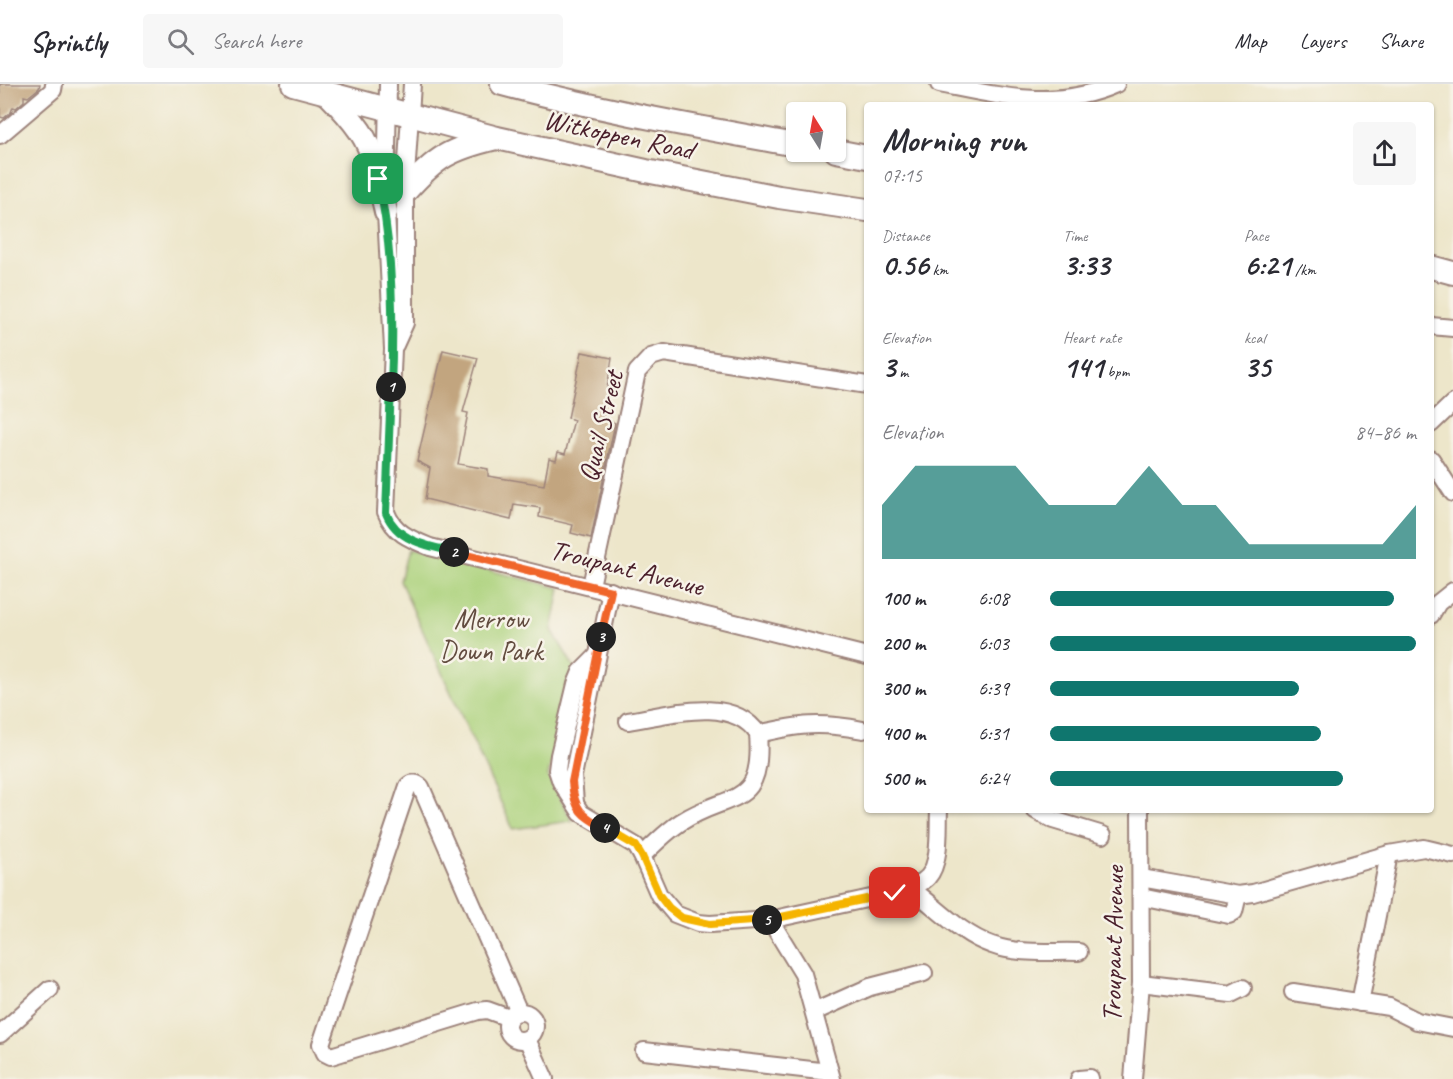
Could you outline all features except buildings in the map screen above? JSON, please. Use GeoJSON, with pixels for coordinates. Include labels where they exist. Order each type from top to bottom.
{"type":"FeatureCollection","features":[{"type":"Feature","properties":{"kind":"main road","name":"Witkoppen Road"},"geometry":{"type":"LineString","coordinates":[[293,84],[328,95],[410,113],[497,138],[646,171],[779,197],[864,210]]}},
{"type":"Feature","properties":{"kind":"main road","name":"Witkoppen Road"},"geometry":{"type":"LineString","coordinates":[[502,84],[558,99],[786,143]]}},
{"type":"Feature","properties":{"kind":"main road"},"geometry":{"type":"LineString","coordinates":[[328,95],[354,123],[370,149],[386,212]]}},
{"type":"Feature","properties":{"kind":"main road"},"geometry":{"type":"LineString","coordinates":[[405,192],[427,167],[443,156],[476,143],[497,138]]}},
{"type":"Feature","properties":{"kind":"main road"},"geometry":{"type":"LineString","coordinates":[[846,153],[864,156]]}},
{"type":"Feature","properties":{"kind":"main road"},"geometry":{"type":"LineString","coordinates":[[1434,268],[1453,273]]}},
{"type":"Feature","properties":{"kind":"main road"},"geometry":{"type":"LineString","coordinates":[[1434,285],[1453,289]]}},
{"type":"Feature","properties":{"kind":"street"},"geometry":{"type":"LineString","coordinates":[[0,135],[52,90],[54,84]]}},
{"type":"Feature","properties":{"kind":"street"},"geometry":{"type":"LineString","coordinates":[[388,84],[386,212],[393,349]]}},
{"type":"Feature","properties":{"kind":"street"},"geometry":{"type":"LineString","coordinates":[[393,349],[405,324],[405,192],[412,84]]}},
{"type":"Feature","properties":{"kind":"street"},"geometry":{"type":"LineString","coordinates":[[939,84],[1019,99],[1050,100],[1076,96],[1116,84]]}},
{"type":"Feature","properties":{"kind":"street"},"geometry":{"type":"LineString","coordinates":[[1434,326],[1453,328]]}},
{"type":"Feature","properties":{"kind":"street","name":"Troupant Avenue"},"geometry":{"type":"LineString","coordinates":[[393,349],[386,513],[399,533],[430,547],[864,655]]}},
{"type":"Feature","properties":{"kind":"street","name":"Quail Street"},"geometry":{"type":"LineString","coordinates":[[591,586],[637,372],[651,357],[664,353],[864,386]]}},
{"type":"Feature","properties":{"kind":"street"},"geometry":{"type":"LineString","coordinates":[[1434,421],[1453,403]]}},
{"type":"Feature","properties":{"kind":"street"},"geometry":{"type":"LineString","coordinates":[[1434,464],[1453,493]]}},
{"type":"Feature","properties":{"kind":"street"},"geometry":{"type":"LineString","coordinates":[[611,591],[597,656],[581,672],[576,684],[559,755],[558,770],[566,792],[581,813],[636,846],[659,895],[669,908],[682,918],[710,924],[770,920],[912,889],[928,877],[936,861],[939,813]]}},
{"type":"Feature","properties":{"kind":"street"},"geometry":{"type":"LineString","coordinates":[[1434,609],[1453,591]]}},
{"type":"Feature","properties":{"kind":"street"},"geometry":{"type":"LineString","coordinates":[[628,721],[694,711],[719,711],[744,720],[758,734],[758,769],[746,791],[736,798],[683,820],[642,856]]}},
{"type":"Feature","properties":{"kind":"street"},"geometry":{"type":"LineString","coordinates":[[758,734],[813,724],[837,725],[863,730]]}},
{"type":"Feature","properties":{"kind":"street"},"geometry":{"type":"LineString","coordinates":[[415,783],[421,787],[514,1015],[487,1010],[477,1011],[331,1056],[323,1049],[321,1044],[410,784],[415,783]]}},
{"type":"Feature","properties":{"kind":"street"},"geometry":{"type":"LineString","coordinates":[[1040,813],[1053,820],[1103,835]]}},
{"type":"Feature","properties":{"kind":"street","name":"Troupant Avenue"},"geometry":{"type":"LineString","coordinates":[[1133,1079],[1141,984],[1140,813]]}},
{"type":"Feature","properties":{"kind":"street"},"geometry":{"type":"LineString","coordinates":[[1141,878],[1238,895],[1253,893],[1389,854],[1424,848],[1453,855]]}},
{"type":"Feature","properties":{"kind":"street"},"geometry":{"type":"LineString","coordinates":[[1360,1004],[1389,854]]}},
{"type":"Feature","properties":{"kind":"street"},"geometry":{"type":"LineString","coordinates":[[912,889],[973,937],[993,946],[1015,950],[1079,952]]}},
{"type":"Feature","properties":{"kind":"street"},"geometry":{"type":"LineString","coordinates":[[1141,897],[1228,915],[1234,912],[1238,895]]}},
{"type":"Feature","properties":{"kind":"street"},"geometry":{"type":"LineString","coordinates":[[644,1052],[830,1075],[800,968],[770,920]]}},
{"type":"Feature","properties":{"kind":"street"},"geometry":{"type":"LineString","coordinates":[[814,1012],[870,987],[924,973]]}},
{"type":"Feature","properties":{"kind":"street"},"geometry":{"type":"LineString","coordinates":[[1141,984],[1231,994],[1243,988]]}},
{"type":"Feature","properties":{"kind":"street"},"geometry":{"type":"LineString","coordinates":[[0,1034],[50,989]]}},
{"type":"Feature","properties":{"kind":"street"},"geometry":{"type":"LineString","coordinates":[[1293,992],[1389,1007],[1417,1021],[1453,1028]]}},
{"type":"Feature","properties":{"kind":"street"},"geometry":{"type":"LineString","coordinates":[[514,1015],[507,1025],[510,1035],[516,1039],[527,1038],[545,1079]]}},
{"type":"Feature","properties":{"kind":"green space","name":"Merrow Down Park"},"geometry":{"type":"Polygon","coordinates":[[[408,550],[560,588],[552,630],[575,669],[548,776],[572,821],[513,829],[400,581],[408,550]]]}},
{"type":"Feature","properties":{"kind":"route"},"geometry":{"type":"LineString","coordinates":[[378,179],[386,212],[393,322],[386,513],[389,520],[399,533],[430,547],[611,591],[572,782],[575,803],[581,813],[636,846],[651,880],[669,908],[682,918],[698,923],[770,920],[895,893]]}}]}
